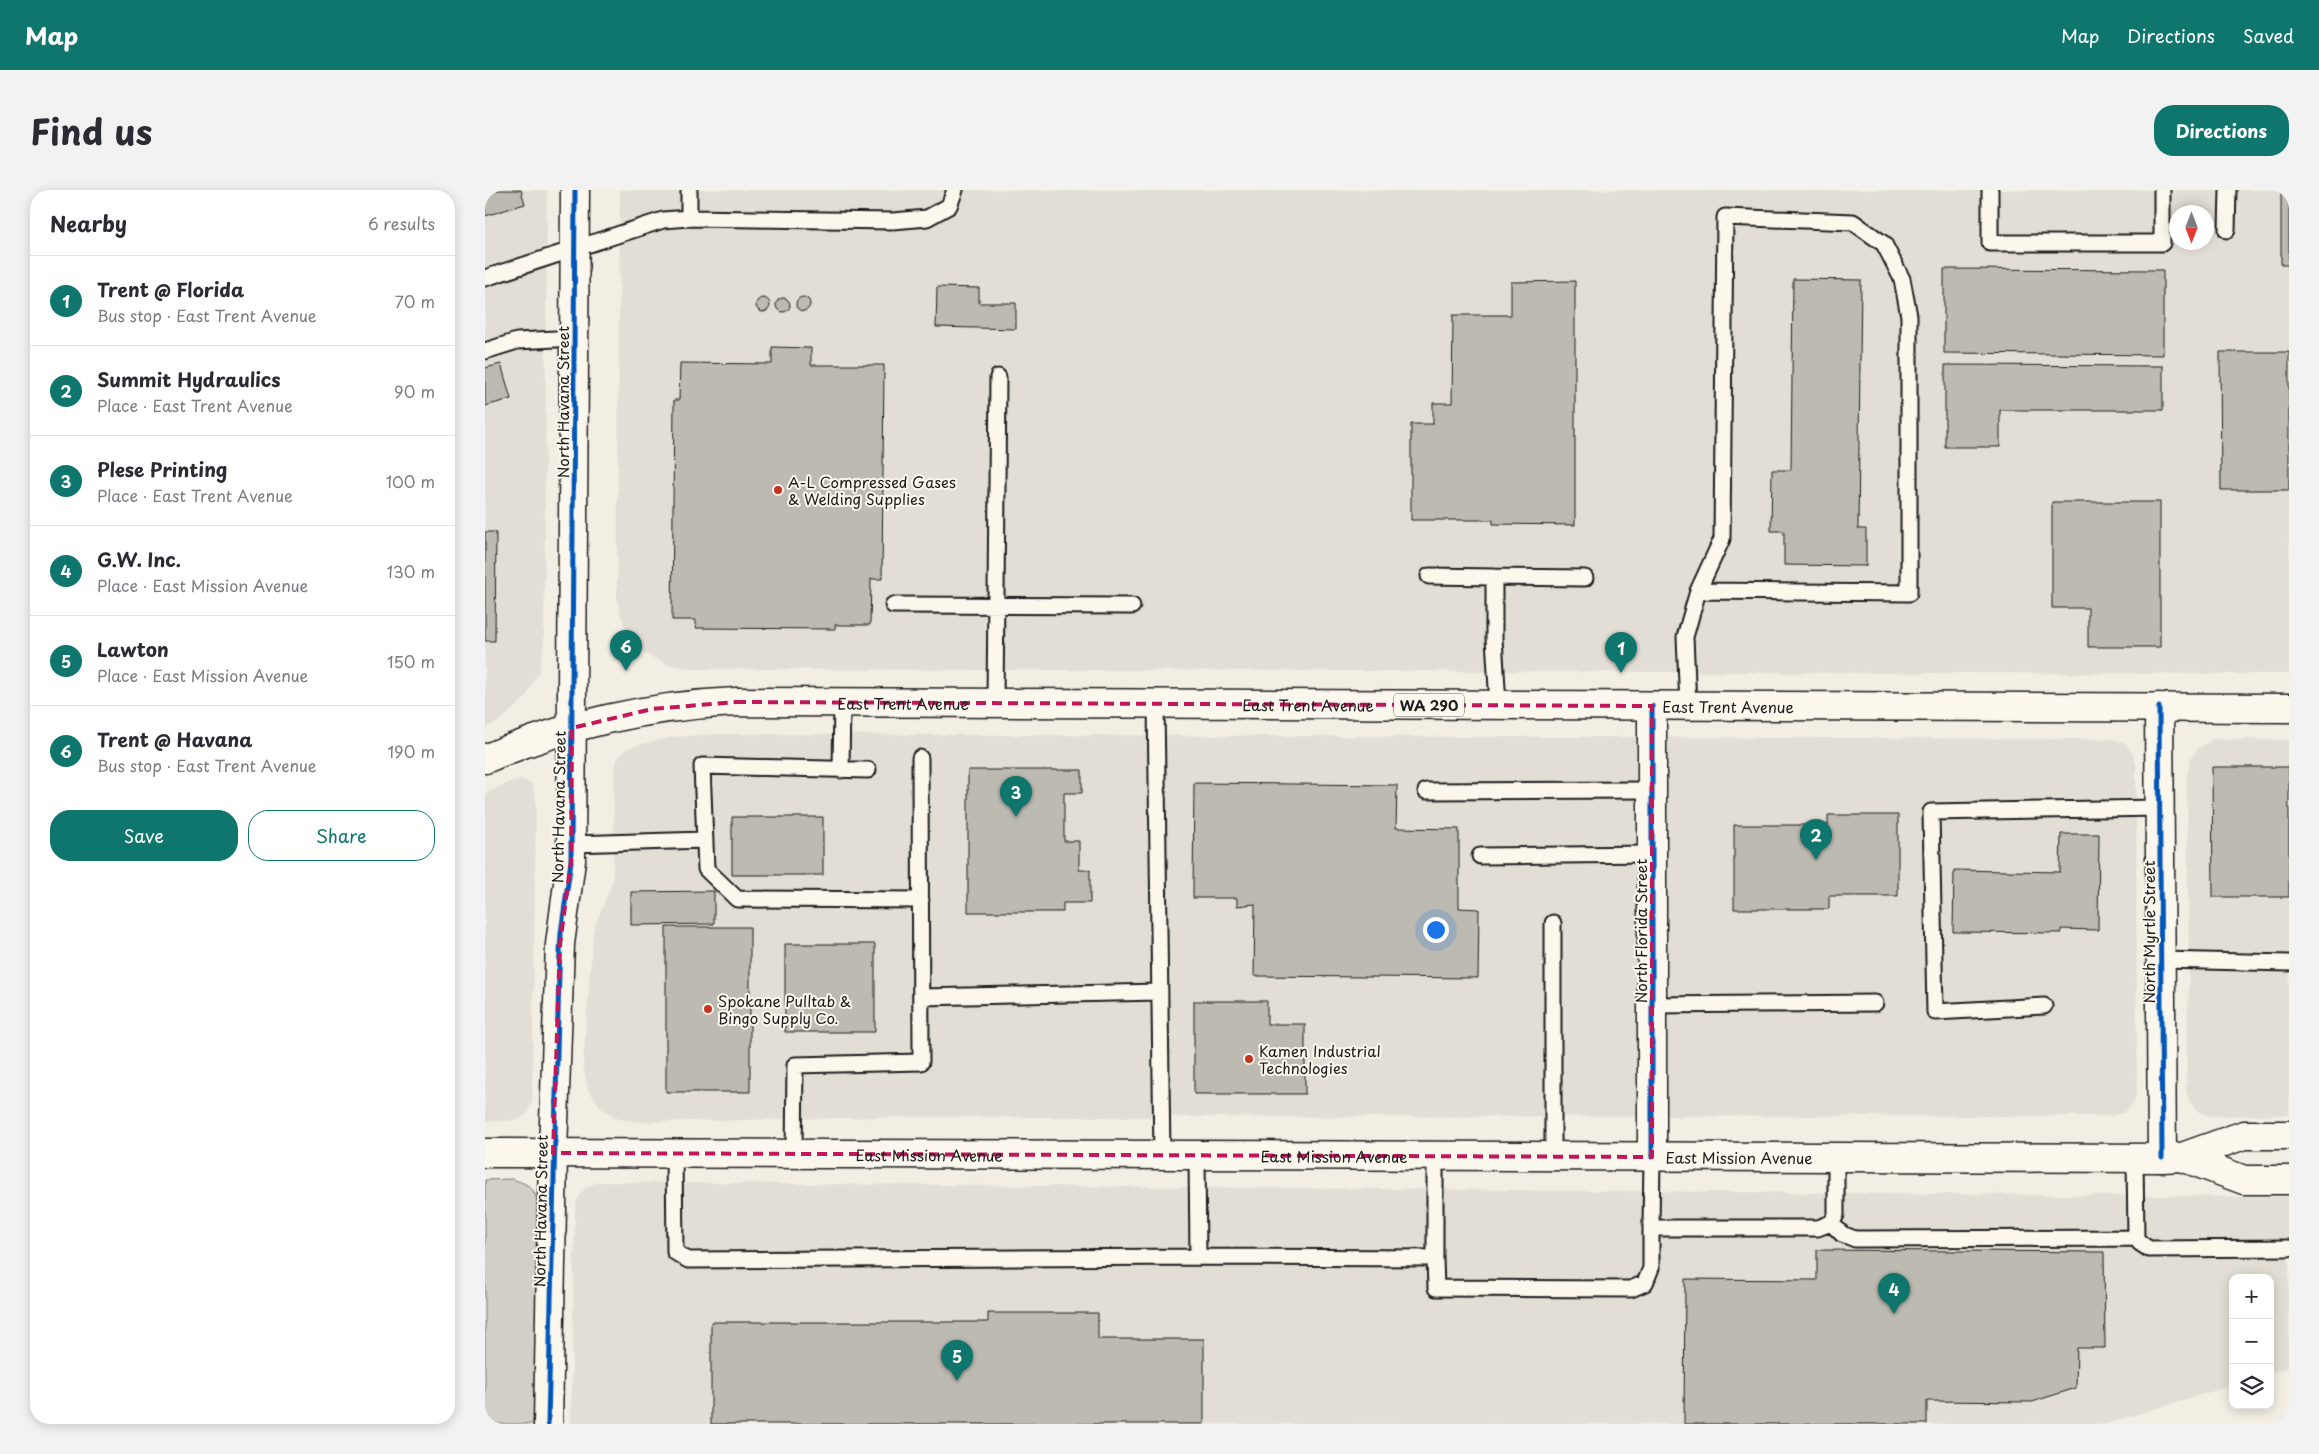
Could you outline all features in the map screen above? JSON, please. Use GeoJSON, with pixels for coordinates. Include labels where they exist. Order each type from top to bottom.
{"type":"FeatureCollection","features":[{"type":"Feature","properties":{"kind":"main road","name":"North Havana Street"},"geometry":{"type":"LineString","coordinates":[[548,1424],[553,1153],[560,944],[570,879],[571,844],[575,190]]}},
{"type":"Feature","properties":{"kind":"main road","name":"East Trent Avenue"},"geometry":{"type":"LineString","coordinates":[[485,759],[572,728],[652,709],[692,704],[842,702],[2289,708]]}},
{"type":"Feature","properties":{"kind":"main road","name":"North Florida Street"},"geometry":{"type":"LineString","coordinates":[[1652,706],[1652,1156]]}},
{"type":"Feature","properties":{"kind":"main road","name":"North Myrtle Street"},"geometry":{"type":"LineString","coordinates":[[2159,707],[2161,960],[2172,1158]]}},
{"type":"Feature","properties":{"kind":"main road","name":"East Mission Avenue"},"geometry":{"type":"LineString","coordinates":[[2172,1158],[2244,1135],[2289,1135]]}},
{"type":"Feature","properties":{"kind":"main road","name":"East Mission Avenue"},"geometry":{"type":"LineString","coordinates":[[485,1153],[2172,1158],[2244,1180],[2289,1180]]}},
{"type":"Feature","properties":{"kind":"lane"},"geometry":{"type":"LineString","coordinates":[[689,190],[689,218]]}},
{"type":"Feature","properties":{"kind":"lane"},"geometry":{"type":"LineString","coordinates":[[485,278],[575,247],[663,220],[689,218],[893,221],[927,218],[949,206],[955,190]]}},
{"type":"Feature","properties":{"kind":"lane"},"geometry":{"type":"LineString","coordinates":[[1990,190],[1990,243],[2162,243],[2162,190]]}},
{"type":"Feature","properties":{"kind":"lane"},"geometry":{"type":"LineString","coordinates":[[2227,230],[2228,190]]}},
{"type":"Feature","properties":{"kind":"lane"},"geometry":{"type":"LineString","coordinates":[[1688,706],[1685,637],[1698,591],[1722,539],[1725,217],[1853,222],[1883,244],[1902,279],[1909,316],[1909,593],[1698,591]]}},
{"type":"Feature","properties":{"kind":"lane"},"geometry":{"type":"LineString","coordinates":[[485,351],[517,341],[575,338]]}},
{"type":"Feature","properties":{"kind":"lane"},"geometry":{"type":"LineString","coordinates":[[995,703],[997,377]]}},
{"type":"Feature","properties":{"kind":"lane"},"geometry":{"type":"LineString","coordinates":[[1429,576],[1585,578]]}},
{"type":"Feature","properties":{"kind":"lane"},"geometry":{"type":"LineString","coordinates":[[1494,577],[1494,638],[1498,705]]}},
{"type":"Feature","properties":{"kind":"lane"},"geometry":{"type":"LineString","coordinates":[[893,605],[1131,606]]}},
{"type":"Feature","properties":{"kind":"lane"},"geometry":{"type":"LineString","coordinates":[[841,770],[842,702]]}},
{"type":"Feature","properties":{"kind":"lane"},"geometry":{"type":"LineString","coordinates":[[1156,703],[1162,1156]]}},
{"type":"Feature","properties":{"kind":"lane"},"geometry":{"type":"LineString","coordinates":[[793,1154],[795,1065],[921,1062],[920,758]]}},
{"type":"Feature","properties":{"kind":"lane"},"geometry":{"type":"LineString","coordinates":[[867,770],[702,766],[706,869],[737,899],[921,900]]}},
{"type":"Feature","properties":{"kind":"lane"},"geometry":{"type":"LineString","coordinates":[[1426,792],[1652,790]]}},
{"type":"Feature","properties":{"kind":"lane"},"geometry":{"type":"LineString","coordinates":[[2044,1006],[1935,1012],[1931,812],[2160,808]]}},
{"type":"Feature","properties":{"kind":"lane"},"geometry":{"type":"LineString","coordinates":[[571,844],[705,840]]}},
{"type":"Feature","properties":{"kind":"lane"},"geometry":{"type":"LineString","coordinates":[[1480,856],[1652,854]]}},
{"type":"Feature","properties":{"kind":"lane"},"geometry":{"type":"LineString","coordinates":[[1553,923],[1553,1156]]}},
{"type":"Feature","properties":{"kind":"lane"},"geometry":{"type":"LineString","coordinates":[[2161,960],[2289,963]]}},
{"type":"Feature","properties":{"kind":"lane"},"geometry":{"type":"LineString","coordinates":[[921,997],[1160,992]]}},
{"type":"Feature","properties":{"kind":"lane"},"geometry":{"type":"LineString","coordinates":[[1652,1005],[1875,1003]]}},
{"type":"Feature","properties":{"kind":"lane"},"geometry":{"type":"LineString","coordinates":[[674,1154],[675,1252],[688,1260],[1198,1257],[1435,1258]]}},
{"type":"Feature","properties":{"kind":"lane"},"geometry":{"type":"LineString","coordinates":[[1197,1156],[1198,1257]]}},
{"type":"Feature","properties":{"kind":"lane"},"geometry":{"type":"LineString","coordinates":[[1435,1156],[1436,1288],[1631,1289],[1645,1283],[1651,1268],[1652,1156]]}},
{"type":"Feature","properties":{"kind":"lane"},"geometry":{"type":"LineString","coordinates":[[1651,1228],[1817,1228],[1831,1223],[1836,1215],[1836,1157]]}},
{"type":"Feature","properties":{"kind":"lane"},"geometry":{"type":"LineString","coordinates":[[2135,1158],[2137,1238],[2140,1243],[2149,1249],[2289,1248]]}},
{"type":"Feature","properties":{"kind":"lane"},"geometry":{"type":"LineString","coordinates":[[1831,1223],[1842,1234],[1855,1239],[2137,1238]]}},
{"type":"Feature","properties":{"kind":"highlighted area"},"geometry":{"type":"Polygon","coordinates":[[[736,702],[1652,706],[1652,1157],[553,1153],[560,944],[571,861],[572,728],[652,709],[736,702]]]}},
{"type":"Feature","properties":{"kind":"shaded area"},"geometry":{"type":"Polygon","coordinates":[[[485,190],[547,190],[544,643],[539,671],[525,698],[502,719],[485,729],[485,190]]]}},
{"type":"Feature","properties":{"kind":"shaded area"},"geometry":{"type":"Polygon","coordinates":[[[620,190],[2289,190],[2289,674],[696,669],[668,665],[642,652],[625,628],[617,601],[620,190]]]}},
{"type":"Feature","properties":{"kind":"shaded area"},"geometry":{"type":"Polygon","coordinates":[[[719,734],[2113,739],[2125,743],[2132,752],[2136,764],[2137,1092],[2133,1103],[2125,1112],[2111,1116],[897,1117],[641,1122],[619,1119],[601,1108],[588,1089],[583,1065],[593,931],[613,880],[614,768],[619,756],[627,748],[672,737],[719,734]]]}},
{"type":"Feature","properties":{"kind":"shaded area"},"geometry":{"type":"Polygon","coordinates":[[[2213,739],[2289,740],[2289,1115],[2209,1116],[2199,1112],[2190,1102],[2186,1091],[2189,980],[2187,775],[2191,757],[2200,747],[2213,739]]]}},
{"type":"Feature","properties":{"kind":"shaded area"},"geometry":{"type":"Polygon","coordinates":[[[522,779],[532,784],[536,799],[532,1101],[527,1113],[518,1120],[485,1122],[485,794],[510,782],[522,779]]]}},
{"type":"Feature","properties":{"kind":"shaded area"},"geometry":{"type":"Polygon","coordinates":[[[512,1179],[524,1183],[531,1188],[536,1196],[539,1209],[536,1424],[485,1424],[485,1180],[512,1179]]]}},
{"type":"Feature","properties":{"kind":"shaded area"},"geometry":{"type":"Polygon","coordinates":[[[597,1182],[2289,1197],[2289,1367],[2274,1372],[2274,1274],[2229,1274],[2229,1386],[2105,1424],[571,1424],[575,1211],[577,1200],[585,1188],[597,1182]]]}},
{"type":"Feature","properties":{"kind":"building"},"geometry":{"type":"Polygon","coordinates":[[[485,190],[521,190],[525,204],[485,216],[485,190]]]}},
{"type":"Feature","properties":{"kind":"building"},"geometry":{"type":"Polygon","coordinates":[[[2281,190],[2289,190],[2289,265],[2281,265],[2281,190]]]}},
{"type":"Feature","properties":{"kind":"building"},"geometry":{"type":"Polygon","coordinates":[[[1944,269],[2163,270],[2163,355],[1944,353],[1944,269]]]}},
{"type":"Feature","properties":{"kind":"building"},"geometry":{"type":"Polygon","coordinates":[[[1793,279],[1861,280],[1858,529],[1866,529],[1866,566],[1784,565],[1784,531],[1771,531],[1772,470],[1791,470],[1793,279]]]}},
{"type":"Feature","properties":{"kind":"building"},"geometry":{"type":"Polygon","coordinates":[[[1575,281],[1575,525],[1493,524],[1493,520],[1411,520],[1411,424],[1433,424],[1433,403],[1452,403],[1453,315],[1511,315],[1511,282],[1575,281]]]}},
{"type":"Feature","properties":{"kind":"building"},"geometry":{"type":"Polygon","coordinates":[[[937,287],[979,288],[979,303],[1016,303],[1016,329],[936,327],[937,287]]]}},
{"type":"Feature","properties":{"kind":"building"},"geometry":{"type":"Polygon","coordinates":[[[803,297],[808,299],[810,304],[808,309],[803,311],[798,309],[796,304],[798,299],[803,297]]]}},
{"type":"Feature","properties":{"kind":"building"},"geometry":{"type":"Polygon","coordinates":[[[763,298],[768,300],[770,305],[768,310],[763,312],[758,310],[756,305],[758,300],[763,298]]]}},
{"type":"Feature","properties":{"kind":"building"},"geometry":{"type":"Polygon","coordinates":[[[783,298],[788,300],[790,305],[788,310],[783,312],[778,310],[776,305],[778,300],[783,298]]]}},
{"type":"Feature","properties":{"kind":"building","name":"A-L Compressed Gases & Welding Supplies"},"geometry":{"type":"Polygon","coordinates":[[[772,347],[811,348],[811,365],[884,365],[882,579],[871,579],[870,625],[835,625],[835,629],[696,628],[696,620],[672,620],[674,400],[679,400],[680,363],[772,364],[772,347]]]}},
{"type":"Feature","properties":{"kind":"building"},"geometry":{"type":"Polygon","coordinates":[[[2220,352],[2289,352],[2289,490],[2221,490],[2220,352]]]}},
{"type":"Feature","properties":{"kind":"building"},"geometry":{"type":"Polygon","coordinates":[[[501,364],[511,399],[485,406],[485,368],[501,364]]]}},
{"type":"Feature","properties":{"kind":"building"},"geometry":{"type":"Polygon","coordinates":[[[1945,365],[2163,366],[2163,410],[2000,410],[2000,447],[1945,447],[1945,365]]]}},
{"type":"Feature","properties":{"kind":"building"},"geometry":{"type":"Polygon","coordinates":[[[2052,502],[2160,502],[2160,647],[2088,647],[2088,608],[2052,608],[2052,502]]]}},
{"type":"Feature","properties":{"kind":"building"},"geometry":{"type":"Polygon","coordinates":[[[485,532],[496,532],[495,641],[485,641],[485,532]]]}},
{"type":"Feature","properties":{"kind":"building"},"geometry":{"type":"Polygon","coordinates":[[[2212,767],[2289,767],[2289,897],[2213,897],[2212,767]]]}},
{"type":"Feature","properties":{"kind":"building"},"geometry":{"type":"Polygon","coordinates":[[[968,770],[1082,770],[1082,793],[1064,793],[1064,841],[1079,841],[1079,870],[1090,870],[1090,903],[1063,903],[1063,912],[968,912],[968,770]]]}},
{"type":"Feature","properties":{"kind":"building"},"geometry":{"type":"Polygon","coordinates":[[[1194,783],[1397,785],[1396,828],[1459,829],[1459,908],[1479,909],[1478,978],[1254,976],[1255,904],[1237,906],[1237,898],[1193,898],[1194,783]]]}},
{"type":"Feature","properties":{"kind":"building"},"geometry":{"type":"Polygon","coordinates":[[[1828,815],[1898,815],[1898,896],[1829,896],[1829,909],[1734,909],[1734,825],[1828,825],[1828,815]]]}},
{"type":"Feature","properties":{"kind":"building"},"geometry":{"type":"Polygon","coordinates":[[[732,817],[823,817],[823,875],[732,875],[732,817]]]}},
{"type":"Feature","properties":{"kind":"building"},"geometry":{"type":"Polygon","coordinates":[[[2061,834],[2099,834],[2098,930],[2061,929],[2061,933],[1953,932],[1954,870],[2060,872],[2061,834]]]}},
{"type":"Feature","properties":{"kind":"building"},"geometry":{"type":"Polygon","coordinates":[[[714,891],[714,924],[631,925],[631,892],[714,891]]]}},
{"type":"Feature","properties":{"kind":"building","name":"Spokane Pulltab & Bingo Supply Co."},"geometry":{"type":"Polygon","coordinates":[[[666,927],[750,927],[750,1092],[666,1092],[666,927]]]}},
{"type":"Feature","properties":{"kind":"building"},"geometry":{"type":"Polygon","coordinates":[[[785,944],[875,944],[875,1032],[785,1032],[785,944]]]}},
{"type":"Feature","properties":{"kind":"building","name":"Kamen Industrial Technologies"},"geometry":{"type":"Polygon","coordinates":[[[1194,1001],[1267,1001],[1267,1024],[1305,1024],[1305,1094],[1194,1094],[1194,1001]]]}},
{"type":"Feature","properties":{"kind":"building"},"geometry":{"type":"Polygon","coordinates":[[[1817,1250],[2104,1252],[2105,1348],[2077,1348],[2076,1388],[2032,1402],[1927,1401],[1927,1424],[1684,1424],[1685,1279],[1817,1280],[1817,1250]]]}},
{"type":"Feature","properties":{"kind":"building"},"geometry":{"type":"Polygon","coordinates":[[[988,1313],[1098,1313],[1098,1339],[1204,1339],[1204,1424],[711,1424],[711,1322],[988,1322],[988,1313]]]}},
{"type":"Feature","properties":{"kind":"cycle path"},"geometry":{"type":"LineString","coordinates":[[548,1424],[559,972],[561,933],[571,861],[575,190]]}},
{"type":"Feature","properties":{"kind":"cycle path"},"geometry":{"type":"LineString","coordinates":[[1652,706],[1652,1157]]}},
{"type":"Feature","properties":{"kind":"cycle path"},"geometry":{"type":"LineString","coordinates":[[2159,707],[2162,1158]]}},
{"type":"Feature","properties":{"kind":"place","name":"A-L Compressed Gases & Welding Supplies"},"geometry":{"type":"Point","coordinates":[778,490]}},
{"type":"Feature","properties":{"kind":"place","name":"Trent @ Havana"},"geometry":{"type":"Point","coordinates":[626,671]}},
{"type":"Feature","properties":{"kind":"place","name":"Trent @ Florida"},"geometry":{"type":"Point","coordinates":[1621,673]}},
{"type":"Feature","properties":{"kind":"place","name":"Plese Printing"},"geometry":{"type":"Point","coordinates":[1016,817]}},
{"type":"Feature","properties":{"kind":"place","name":"Summit Hydraulics"},"geometry":{"type":"Point","coordinates":[1816,860]}},
{"type":"Feature","properties":{"kind":"place","name":"Spokane Pulltab & Bingo Supply Co."},"geometry":{"type":"Point","coordinates":[708,1009]}},
{"type":"Feature","properties":{"kind":"place","name":"Kamen Industrial Technologies"},"geometry":{"type":"Point","coordinates":[1249,1059]}},
{"type":"Feature","properties":{"kind":"place","name":"G.W. Inc."},"geometry":{"type":"Point","coordinates":[1894,1314]}},
{"type":"Feature","properties":{"kind":"place","name":"Lawton"},"geometry":{"type":"Point","coordinates":[957,1381]}}]}
